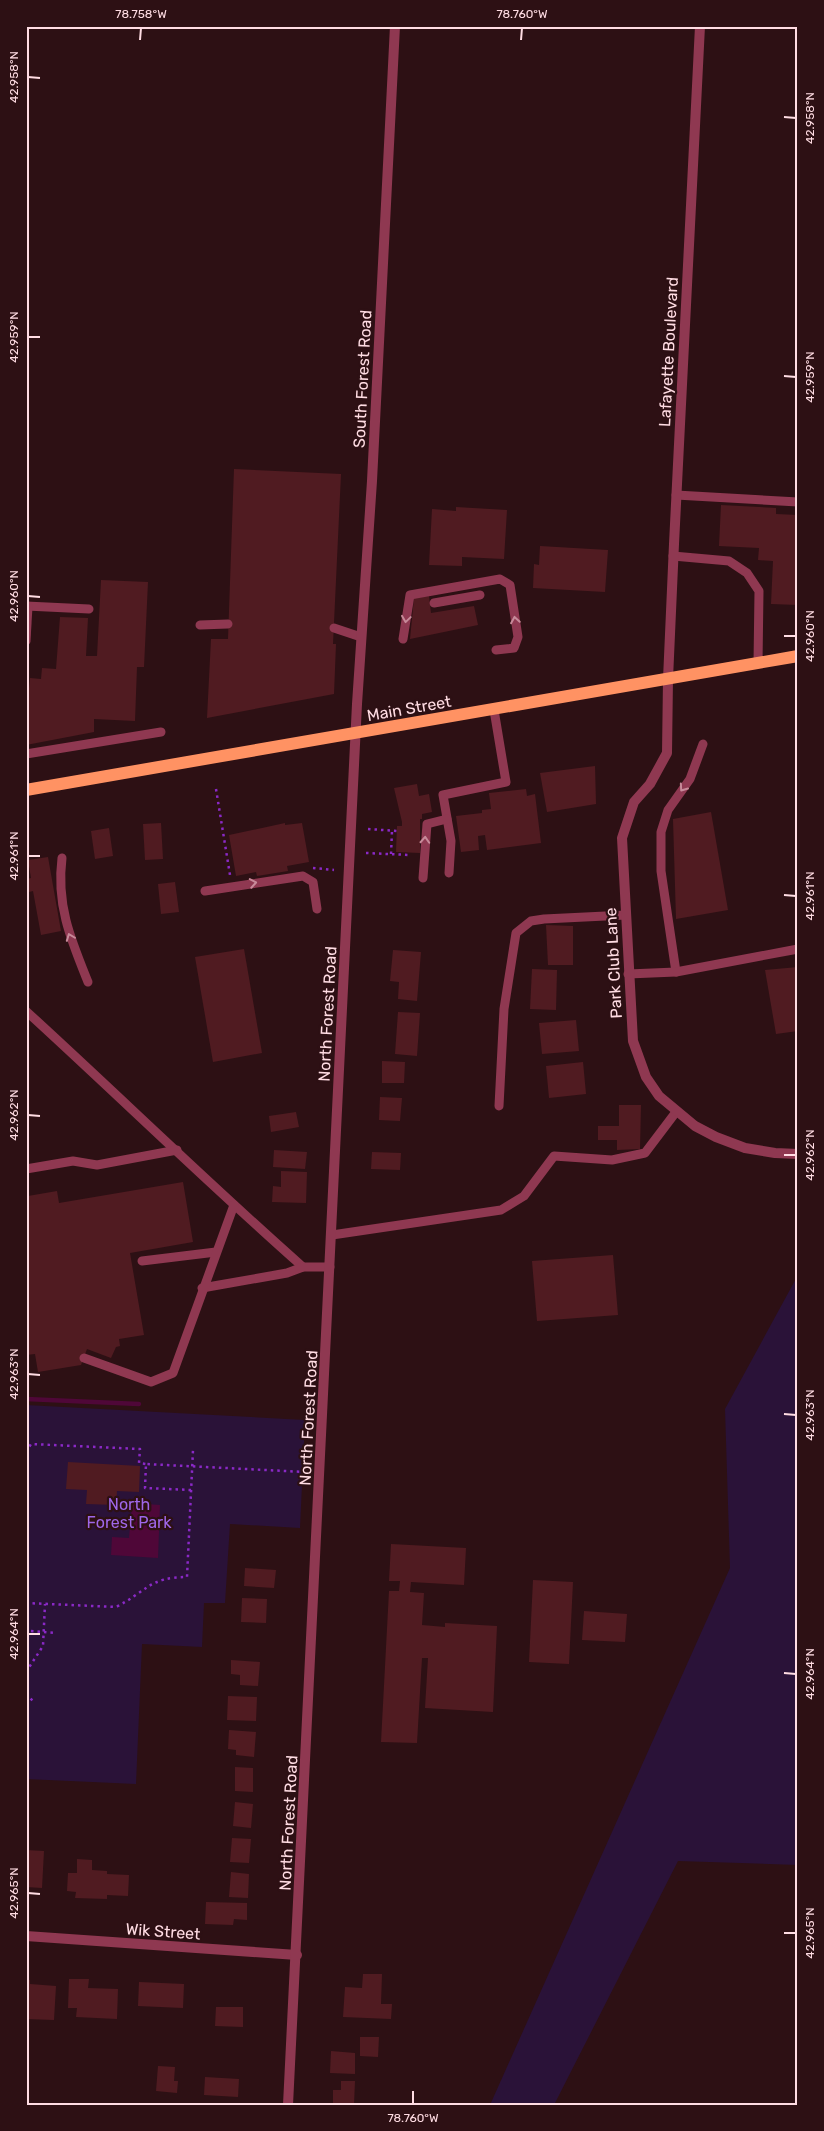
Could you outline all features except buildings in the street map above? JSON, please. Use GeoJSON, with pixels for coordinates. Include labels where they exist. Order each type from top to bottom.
{"type":"FeatureCollection","features":[{"type":"Feature","properties":{"kind":"main road","name":"Main Street"},"geometry":{"type":"LineString","coordinates":[[26,790],[798,656]]}},
{"type":"Feature","properties":{"kind":"street","name":"South Forest Road"},"geometry":{"type":"LineString","coordinates":[[356,733],[360,637],[372,481],[395,26]]}},
{"type":"Feature","properties":{"kind":"street","name":"Lafayette Boulevard"},"geometry":{"type":"LineString","coordinates":[[668,679],[700,26]]}},
{"type":"Feature","properties":{"kind":"street","name":"Park Club Lane"},"geometry":{"type":"LineString","coordinates":[[668,679],[667,753],[650,784],[634,802],[622,838],[628,974],[633,1041],[638,1060],[646,1077],[659,1096],[676,1112],[716,1138],[745,1148],[775,1153],[798,1154]]}},
{"type":"Feature","properties":{"kind":"street","name":"North Forest Road"},"geometry":{"type":"LineString","coordinates":[[288,2105],[297,1955],[356,733]]}},
{"type":"Feature","properties":{"kind":"street","name":"Wik Street"},"geometry":{"type":"LineString","coordinates":[[26,1936],[297,1955]]}},
{"type":"Feature","properties":{"kind":"lane"},"geometry":{"type":"LineString","coordinates":[[676,495],[798,502]]}},
{"type":"Feature","properties":{"kind":"lane"},"geometry":{"type":"LineString","coordinates":[[673,556],[730,561],[747,573],[759,591],[758,663]]}},
{"type":"Feature","properties":{"kind":"lane"},"geometry":{"type":"LineString","coordinates":[[403,639],[410,595],[500,579],[510,585],[518,637],[514,648],[496,650]]}},
{"type":"Feature","properties":{"kind":"lane"},"geometry":{"type":"LineString","coordinates":[[434,603],[480,595]]}},
{"type":"Feature","properties":{"kind":"lane"},"geometry":{"type":"LineString","coordinates":[[26,640],[27,606],[89,610]]}},
{"type":"Feature","properties":{"kind":"lane"},"geometry":{"type":"LineString","coordinates":[[200,625],[228,624]]}},
{"type":"Feature","properties":{"kind":"lane"},"geometry":{"type":"LineString","coordinates":[[334,628],[360,637]]}},
{"type":"Feature","properties":{"kind":"lane"},"geometry":{"type":"LineString","coordinates":[[449,873],[451,841],[444,795],[506,782],[494,710]]}},
{"type":"Feature","properties":{"kind":"lane"},"geometry":{"type":"LineString","coordinates":[[26,754],[160,732]]}},
{"type":"Feature","properties":{"kind":"lane"},"geometry":{"type":"LineString","coordinates":[[676,972],[661,871],[661,832],[668,810],[690,779],[703,744]]}},
{"type":"Feature","properties":{"kind":"lane"},"geometry":{"type":"LineString","coordinates":[[423,878],[426,824],[447,819]]}},
{"type":"Feature","properties":{"kind":"lane"},"geometry":{"type":"LineString","coordinates":[[62,858],[59,881],[66,925],[88,982]]}},
{"type":"Feature","properties":{"kind":"lane"},"geometry":{"type":"LineString","coordinates":[[205,891],[304,876],[313,882],[317,909]]}},
{"type":"Feature","properties":{"kind":"lane"},"geometry":{"type":"LineString","coordinates":[[499,1106],[504,1009],[516,933],[531,921],[626,915]]}},
{"type":"Feature","properties":{"kind":"lane"},"geometry":{"type":"LineString","coordinates":[[628,974],[676,972],[798,950]]}},
{"type":"Feature","properties":{"kind":"lane"},"geometry":{"type":"LineString","coordinates":[[26,1011],[178,1150],[234,1205],[303,1266]]}},
{"type":"Feature","properties":{"kind":"lane"},"geometry":{"type":"LineString","coordinates":[[332,1235],[501,1210],[524,1196],[554,1156],[612,1160],[645,1153],[676,1112]]}},
{"type":"Feature","properties":{"kind":"lane"},"geometry":{"type":"LineString","coordinates":[[26,1169],[73,1161],[97,1165],[178,1150]]}},
{"type":"Feature","properties":{"kind":"lane"},"geometry":{"type":"LineString","coordinates":[[84,1358],[151,1382],[173,1373],[202,1288],[234,1205]]}},
{"type":"Feature","properties":{"kind":"lane"},"geometry":{"type":"LineString","coordinates":[[142,1261],[216,1252]]}},
{"type":"Feature","properties":{"kind":"lane"},"geometry":{"type":"LineString","coordinates":[[202,1288],[287,1273],[303,1266],[330,1267]]}},
{"type":"Feature","properties":{"kind":"path"},"geometry":{"type":"LineString","coordinates":[[216,789],[231,882]]}},
{"type":"Feature","properties":{"kind":"path"},"geometry":{"type":"LineString","coordinates":[[368,829],[397,830]]}},
{"type":"Feature","properties":{"kind":"path"},"geometry":{"type":"LineString","coordinates":[[391,854],[392,830]]}},
{"type":"Feature","properties":{"kind":"path"},"geometry":{"type":"LineString","coordinates":[[366,853],[410,855]]}},
{"type":"Feature","properties":{"kind":"path"},"geometry":{"type":"LineString","coordinates":[[227,857],[232,856]]}},
{"type":"Feature","properties":{"kind":"path"},"geometry":{"type":"LineString","coordinates":[[26,1452],[31,1444],[140,1449],[139,1463],[146,1464],[305,1472]]}},
{"type":"Feature","properties":{"kind":"path"},"geometry":{"type":"LineString","coordinates":[[26,1598],[28,1603],[116,1607],[128,1601],[150,1584],[165,1578],[187,1577],[193,1450]]}},
{"type":"Feature","properties":{"kind":"path"},"geometry":{"type":"LineString","coordinates":[[146,1464],[145,1488],[191,1490]]}},
{"type":"Feature","properties":{"kind":"path"},"geometry":{"type":"LineString","coordinates":[[26,1672],[41,1650],[45,1604]]}},
{"type":"Feature","properties":{"kind":"path"},"geometry":{"type":"LineString","coordinates":[[30,1631],[56,1633]]}},
{"type":"Feature","properties":{"kind":"path"},"geometry":{"type":"LineString","coordinates":[[26,1694],[34,1702]]}},
{"type":"Feature","properties":{"kind":"green space"},"geometry":{"type":"Polygon","coordinates":[[[798,1275],[798,1865],[678,1861],[554,2105],[490,2105],[730,1568],[725,1409],[798,1275]]]}},
{"type":"Feature","properties":{"kind":"green space","name":"North Forest Park"},"geometry":{"type":"Polygon","coordinates":[[[26,1405],[305,1420],[300,1528],[230,1524],[225,1603],[204,1603],[202,1647],[142,1644],[136,1784],[26,1779],[26,1405]]]}},
{"type":"Feature","properties":{"kind":"shaded area"},"geometry":{"type":"Polygon","coordinates":[[[132,1503],[160,1505],[158,1558],[111,1555],[112,1537],[129,1538],[132,1503]]]}},
{"type":"Feature","properties":{"kind":"waterway"},"geometry":{"type":"LineString","coordinates":[[26,1399],[139,1404]]}}]}
